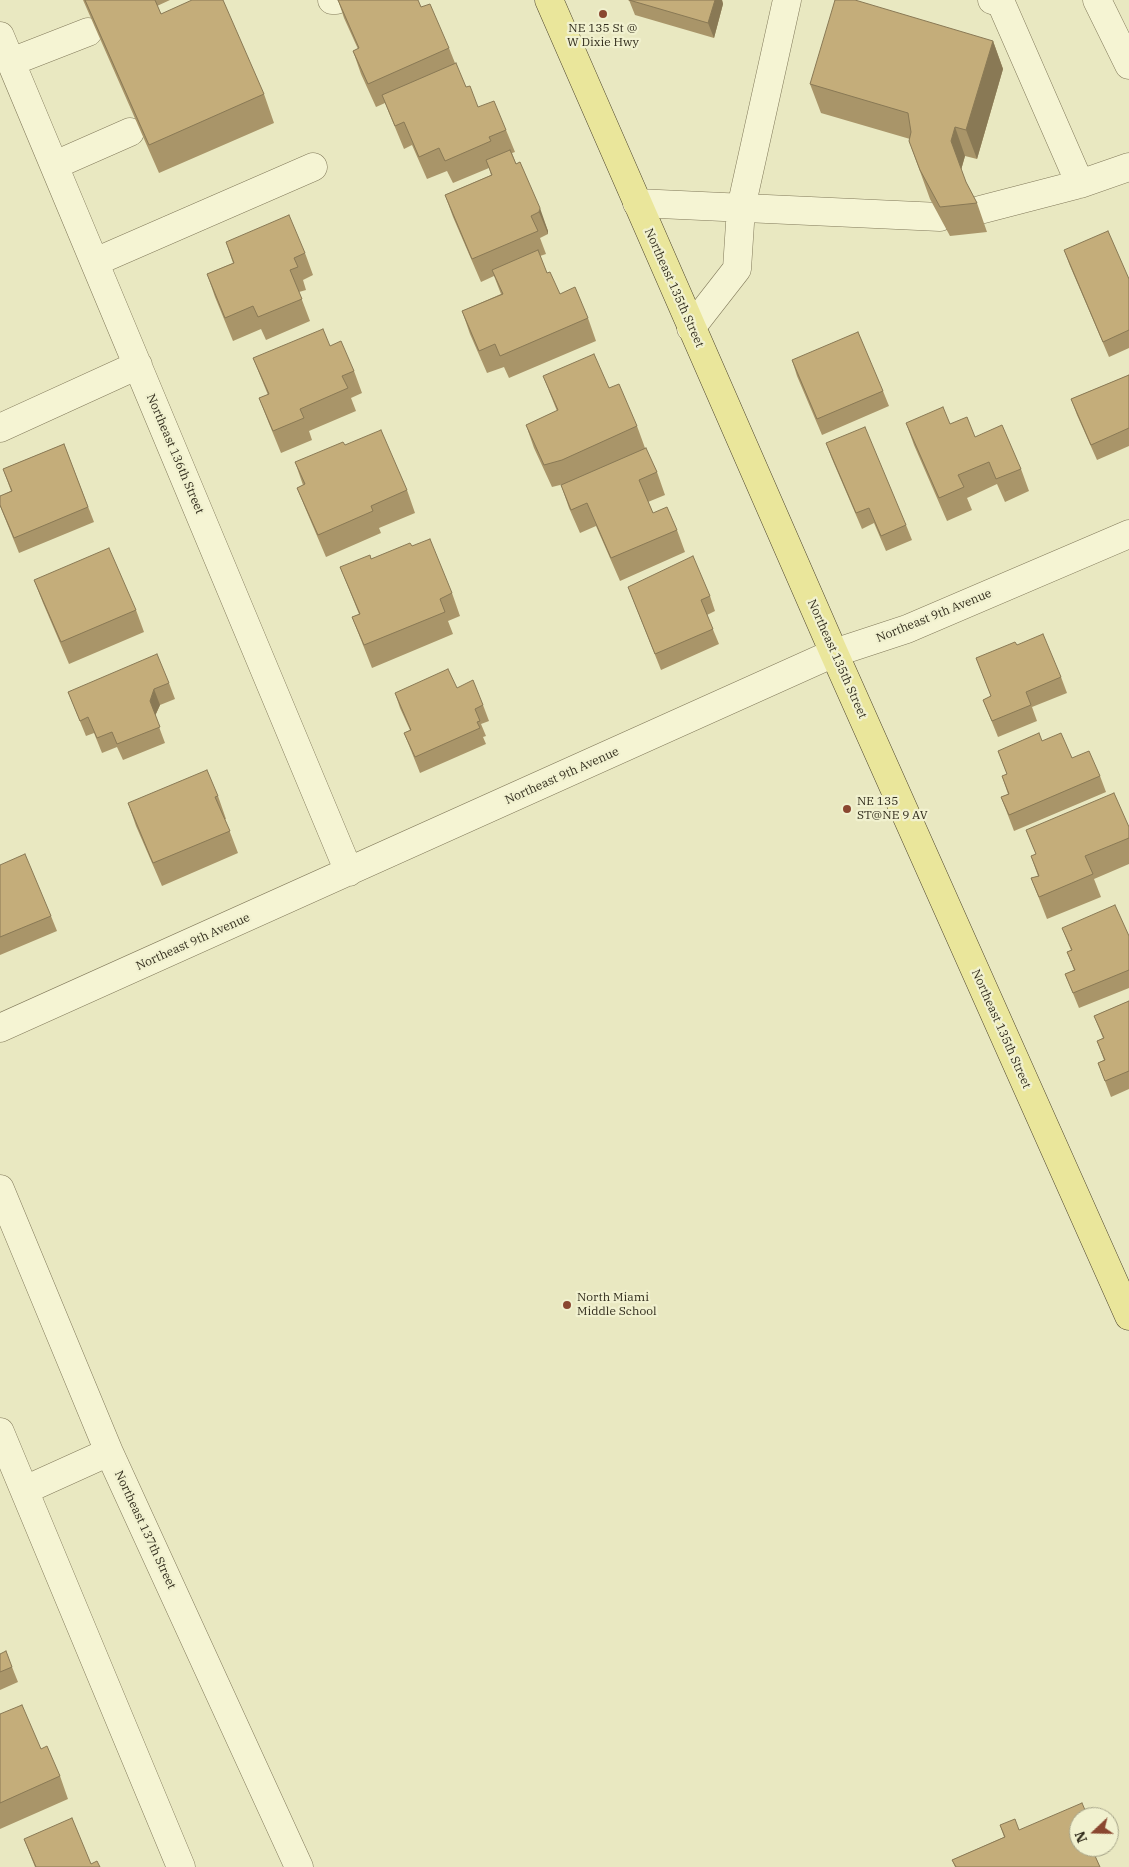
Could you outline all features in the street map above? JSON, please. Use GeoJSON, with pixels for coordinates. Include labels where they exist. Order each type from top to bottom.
{"type":"FeatureCollection","features":[{"type":"Feature","properties":{"kind":"main road","name":"Northeast 135th Street"},"geometry":{"type":"LineString","coordinates":[[549,0],[834,653],[1129,1316]]}},
{"type":"Feature","properties":{"kind":"street"},"geometry":{"type":"LineString","coordinates":[[691,328],[737,269],[741,208],[788,0]]}},
{"type":"Feature","properties":{"kind":"street"},"geometry":{"type":"LineString","coordinates":[[992,0],[1001,3],[1080,184]]}},
{"type":"Feature","properties":{"kind":"street"},"geometry":{"type":"LineString","coordinates":[[1097,0],[1129,65]]}},
{"type":"Feature","properties":{"kind":"street"},"geometry":{"type":"LineString","coordinates":[[11,62],[88,32]]}},
{"type":"Feature","properties":{"kind":"street","name":"Northeast 136th Street"},"geometry":{"type":"LineString","coordinates":[[0,36],[349,872]]}},
{"type":"Feature","properties":{"kind":"street"},"geometry":{"type":"LineString","coordinates":[[55,165],[130,132]]}},
{"type":"Feature","properties":{"kind":"street"},"geometry":{"type":"LineString","coordinates":[[95,262],[313,167]]}},
{"type":"Feature","properties":{"kind":"street"},"geometry":{"type":"LineString","coordinates":[[976,211],[1080,184],[1129,167]]}},
{"type":"Feature","properties":{"kind":"street"},"geometry":{"type":"LineString","coordinates":[[637,203],[940,217]]}},
{"type":"Feature","properties":{"kind":"street"},"geometry":{"type":"LineString","coordinates":[[0,428],[138,365]]}},
{"type":"Feature","properties":{"kind":"street","name":"Northeast 9th Avenue"},"geometry":{"type":"LineString","coordinates":[[0,1028],[834,653],[906,629],[1129,534]]}},
{"type":"Feature","properties":{"kind":"street","name":"Northeast 137th Street"},"geometry":{"type":"LineString","coordinates":[[0,1189],[109,1452],[299,1867]]}},
{"type":"Feature","properties":{"kind":"street"},"geometry":{"type":"LineString","coordinates":[[0,1432],[181,1867]]}},
{"type":"Feature","properties":{"kind":"street"},"geometry":{"type":"LineString","coordinates":[[25,1490],[109,1452]]}},
{"type":"Feature","properties":{"kind":"building"},"geometry":{"type":"Polygon","coordinates":[[[85,0],[155,0],[161,14],[192,0],[223,0],[264,94],[149,145],[85,0]]]}},
{"type":"Feature","properties":{"kind":"building"},"geometry":{"type":"Polygon","coordinates":[[[338,0],[418,0],[421,7],[430,4],[449,48],[368,84],[353,51],[359,48],[338,0]]]}},
{"type":"Feature","properties":{"kind":"building"},"geometry":{"type":"Polygon","coordinates":[[[629,0],[715,0],[708,23],[629,0]]]}},
{"type":"Feature","properties":{"kind":"building"},"geometry":{"type":"Polygon","coordinates":[[[835,0],[855,0],[993,41],[966,130],[955,127],[951,141],[966,182],[977,203],[940,207],[920,170],[909,141],[911,132],[908,113],[810,84],[835,0]]]}},
{"type":"Feature","properties":{"kind":"building"},"geometry":{"type":"Polygon","coordinates":[[[456,63],[466,87],[470,86],[478,107],[494,101],[506,130],[489,137],[491,141],[445,161],[439,148],[419,157],[404,122],[395,126],[382,95],[456,63]]]}},
{"type":"Feature","properties":{"kind":"building"},"geometry":{"type":"Polygon","coordinates":[[[510,150],[516,164],[520,162],[540,208],[539,212],[531,216],[538,231],[472,259],[445,195],[492,175],[486,160],[510,150]]]}},
{"type":"Feature","properties":{"kind":"building"},"geometry":{"type":"Polygon","coordinates":[[[289,215],[305,253],[294,258],[298,267],[290,270],[302,299],[258,317],[253,306],[225,318],[207,274],[234,263],[226,242],[289,215]]]}},
{"type":"Feature","properties":{"kind":"building"},"geometry":{"type":"Polygon","coordinates":[[[1108,231],[1129,279],[1129,330],[1103,342],[1064,250],[1108,231]]]}},
{"type":"Feature","properties":{"kind":"building"},"geometry":{"type":"Polygon","coordinates":[[[538,250],[547,273],[550,272],[560,294],[575,287],[588,318],[500,356],[495,344],[479,351],[462,311],[503,294],[492,270],[538,250]]]}},
{"type":"Feature","properties":{"kind":"building"},"geometry":{"type":"Polygon","coordinates":[[[323,329],[330,346],[341,341],[354,371],[342,376],[348,388],[300,409],[304,418],[273,431],[259,398],[269,394],[253,358],[323,329]]]}},
{"type":"Feature","properties":{"kind":"building"},"geometry":{"type":"Polygon","coordinates":[[[858,332],[883,391],[817,419],[792,360],[858,332]]]}},
{"type":"Feature","properties":{"kind":"building"},"geometry":{"type":"Polygon","coordinates":[[[594,354],[609,388],[619,384],[637,426],[562,460],[544,465],[526,425],[558,410],[543,376],[594,354]]]}},
{"type":"Feature","properties":{"kind":"building"},"geometry":{"type":"Polygon","coordinates":[[[1129,375],[1129,428],[1091,445],[1071,399],[1129,375]]]}},
{"type":"Feature","properties":{"kind":"building"},"geometry":{"type":"Polygon","coordinates":[[[943,407],[950,424],[967,417],[975,437],[1002,425],[1021,469],[996,479],[989,462],[958,475],[964,487],[939,498],[906,423],[943,407]]]}},
{"type":"Feature","properties":{"kind":"building"},"geometry":{"type":"Polygon","coordinates":[[[865,427],[906,525],[881,536],[869,508],[856,513],[826,443],[865,427]]]}},
{"type":"Feature","properties":{"kind":"building"},"geometry":{"type":"Polygon","coordinates":[[[381,430],[407,490],[371,506],[373,511],[318,535],[297,488],[305,484],[295,462],[343,442],[345,445],[381,430]]]}},
{"type":"Feature","properties":{"kind":"building"},"geometry":{"type":"Polygon","coordinates":[[[64,444],[88,507],[14,538],[0,505],[0,496],[12,491],[3,469],[64,444]]]}},
{"type":"Feature","properties":{"kind":"building"},"geometry":{"type":"Polygon","coordinates":[[[646,448],[657,472],[639,480],[653,513],[667,507],[677,530],[611,558],[587,503],[571,510],[561,485],[646,448]]]}},
{"type":"Feature","properties":{"kind":"building"},"geometry":{"type":"Polygon","coordinates":[[[430,539],[452,593],[440,599],[445,612],[364,645],[352,617],[360,614],[340,567],[370,555],[371,559],[410,543],[412,546],[430,539]]]}},
{"type":"Feature","properties":{"kind":"building"},"geometry":{"type":"Polygon","coordinates":[[[109,548],[136,610],[61,642],[34,580],[109,548]]]}},
{"type":"Feature","properties":{"kind":"building"},"geometry":{"type":"Polygon","coordinates":[[[693,556],[710,596],[701,600],[713,629],[655,654],[628,587],[693,556]]]}},
{"type":"Feature","properties":{"kind":"building"},"geometry":{"type":"Polygon","coordinates":[[[1043,634],[1061,677],[1026,692],[1031,705],[992,721],[983,700],[991,696],[976,658],[1015,642],[1017,645],[1043,634]]]}},
{"type":"Feature","properties":{"kind":"building"},"geometry":{"type":"Polygon","coordinates":[[[157,654],[169,683],[154,689],[150,701],[160,727],[117,744],[112,732],[97,738],[88,717],[80,721],[68,692],[157,654]]]}},
{"type":"Feature","properties":{"kind":"building"},"geometry":{"type":"Polygon","coordinates":[[[448,669],[457,688],[473,680],[483,705],[475,709],[480,721],[477,722],[480,728],[415,757],[404,733],[411,730],[395,693],[448,669]]]}},
{"type":"Feature","properties":{"kind":"building"},"geometry":{"type":"Polygon","coordinates":[[[1039,733],[1042,741],[1061,733],[1072,758],[1089,751],[1100,776],[1009,815],[1001,797],[1009,794],[1002,776],[1007,774],[998,751],[1039,733]]]}},
{"type":"Feature","properties":{"kind":"building"},"geometry":{"type":"Polygon","coordinates":[[[207,770],[218,796],[215,797],[230,831],[153,863],[128,803],[207,770]]]}},
{"type":"Feature","properties":{"kind":"building"},"geometry":{"type":"Polygon","coordinates":[[[1114,793],[1129,827],[1129,838],[1085,856],[1093,874],[1039,897],[1031,878],[1039,876],[1031,856],[1036,854],[1026,830],[1114,793]]]}},
{"type":"Feature","properties":{"kind":"building"},"geometry":{"type":"Polygon","coordinates":[[[25,854],[51,916],[0,937],[0,865],[25,854]]]}},
{"type":"Feature","properties":{"kind":"building"},"geometry":{"type":"Polygon","coordinates":[[[1115,905],[1129,936],[1129,970],[1073,993],[1065,974],[1075,970],[1067,952],[1072,950],[1062,928],[1115,905]]]}},
{"type":"Feature","properties":{"kind":"building"},"geometry":{"type":"Polygon","coordinates":[[[1129,1001],[1129,1071],[1105,1081],[1098,1063],[1105,1060],[1097,1041],[1104,1038],[1094,1016],[1129,1001]]]}},
{"type":"Feature","properties":{"kind":"building"},"geometry":{"type":"Polygon","coordinates":[[[6,1651],[12,1667],[0,1672],[0,1654],[6,1651]]]}},
{"type":"Feature","properties":{"kind":"building"},"geometry":{"type":"Polygon","coordinates":[[[22,1705],[41,1749],[47,1746],[60,1776],[0,1803],[0,1714],[22,1705]]]}},
{"type":"Feature","properties":{"kind":"building"},"geometry":{"type":"Polygon","coordinates":[[[1082,1803],[1084,1807],[1073,1807],[1082,1803]]]}},
{"type":"Feature","properties":{"kind":"building"},"geometry":{"type":"Polygon","coordinates":[[[1069,1809],[1069,1857],[1096,1857],[1100,1867],[956,1867],[952,1860],[1005,1837],[1000,1825],[1015,1819],[1019,1830],[1069,1809]]]}},
{"type":"Feature","properties":{"kind":"building"},"geometry":{"type":"Polygon","coordinates":[[[72,1818],[91,1864],[97,1861],[100,1867],[36,1867],[24,1839],[72,1818]]]}},
{"type":"Feature","properties":{"kind":"place","name":"NE 135 St @ W Dixie Hwy"},"geometry":{"type":"Point","coordinates":[603,14]}},
{"type":"Feature","properties":{"kind":"place","name":"NE 135 ST@NE 9 AV"},"geometry":{"type":"Point","coordinates":[847,809]}},
{"type":"Feature","properties":{"kind":"place","name":"North Miami Middle School"},"geometry":{"type":"Point","coordinates":[567,1305]}}]}
